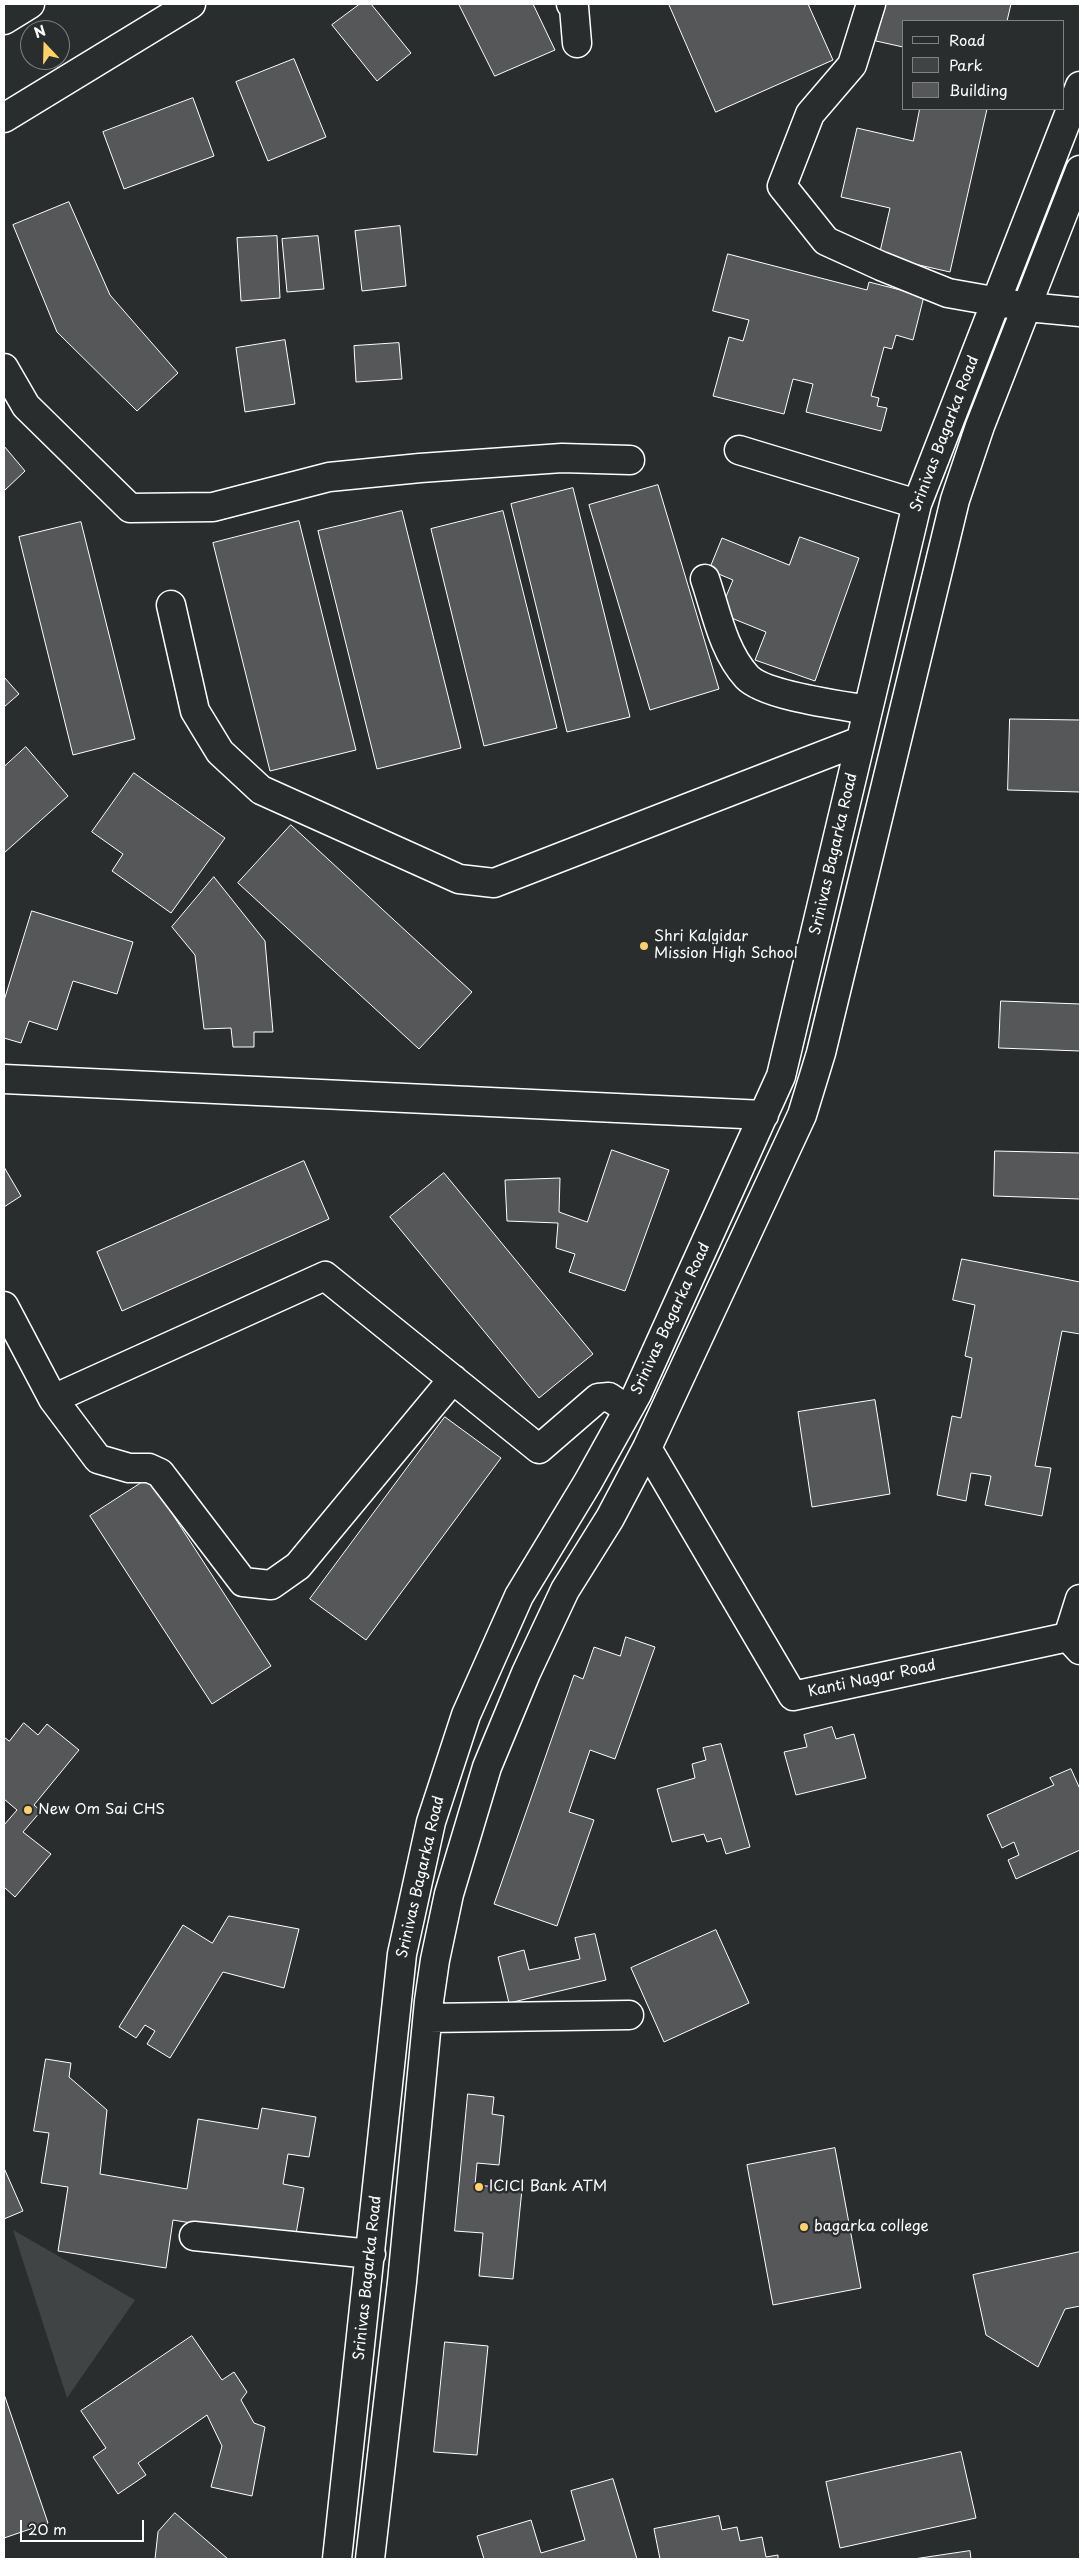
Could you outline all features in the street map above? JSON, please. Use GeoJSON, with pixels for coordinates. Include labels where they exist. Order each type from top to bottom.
{"type":"FeatureCollection","features":[{"type":"Feature","properties":{"kind":"street"},"geometry":{"type":"LineString","coordinates":[[4,20],[30,4]]}},
{"type":"Feature","properties":{"kind":"street"},"geometry":{"type":"LineString","coordinates":[[4,118],[191,4]]}},
{"type":"Feature","properties":{"kind":"street"},"geometry":{"type":"LineString","coordinates":[[571,4],[574,7],[577,43]]}},
{"type":"Feature","properties":{"kind":"street"},"geometry":{"type":"LineString","coordinates":[[871,4],[852,65],[810,114],[782,186],[826,241],[948,294],[1027,307],[1080,312]]}},
{"type":"Feature","properties":{"kind":"street","name":"Srinivas Bagarka Road"},"geometry":{"type":"LineString","coordinates":[[337,2559],[402,1954],[431,1822],[466,1715],[519,1596],[628,1410],[781,1076],[917,504],[1080,86]]}},
{"type":"Feature","properties":{"kind":"street","name":"Srinivas Bagarka Road"},"geometry":{"type":"LineString","coordinates":[[370,2559],[402,2282],[428,2018],[435,1960],[449,1894],[487,1768],[526,1673],[565,1590],[610,1518],[647,1448],[802,1115],[821,1053],[955,500],[980,426],[1080,170]]}},
{"type":"Feature","properties":{"kind":"street"},"geometry":{"type":"LineString","coordinates":[[4,368],[26,406],[130,508],[214,507],[329,477],[420,468],[562,458],[630,460]]}},
{"type":"Feature","properties":{"kind":"street"},"geometry":{"type":"LineString","coordinates":[[740,450],[917,504]]}},
{"type":"Feature","properties":{"kind":"street"},"geometry":{"type":"LineString","coordinates":[[705,579],[733,657],[748,678],[765,690],[868,710]]}},
{"type":"Feature","properties":{"kind":"street"},"geometry":{"type":"LineString","coordinates":[[171,605],[195,711],[220,752],[261,790],[459,879],[494,883],[860,741]]}},
{"type":"Feature","properties":{"kind":"street"},"geometry":{"type":"LineString","coordinates":[[4,1079],[764,1115]]}},
{"type":"Feature","properties":{"kind":"street"},"geometry":{"type":"LineString","coordinates":[[53,1399],[325,1276],[539,1449],[598,1398],[609,1397],[628,1410]]}},
{"type":"Feature","properties":{"kind":"street"},"geometry":{"type":"LineString","coordinates":[[4,1306],[53,1399],[98,1458],[128,1468],[149,1468],[160,1473],[243,1582],[271,1585],[298,1566],[453,1379]]}},
{"type":"Feature","properties":{"kind":"street","name":"Kanti Nagar Road"},"geometry":{"type":"LineString","coordinates":[[647,1448],[793,1696],[1074,1644]]}},
{"type":"Feature","properties":{"kind":"street"},"geometry":{"type":"LineString","coordinates":[[1074,1644],[1080,1599]]}},
{"type":"Feature","properties":{"kind":"street"},"geometry":{"type":"LineString","coordinates":[[402,1954],[435,1960]]}},
{"type":"Feature","properties":{"kind":"street"},"geometry":{"type":"LineString","coordinates":[[428,2018],[629,2015]]}},
{"type":"Feature","properties":{"kind":"street"},"geometry":{"type":"LineString","coordinates":[[194,2236],[371,2254]]}},
{"type":"Feature","properties":{"kind":"green space"},"geometry":{"type":"Polygon","coordinates":[[[13,2230],[135,2300],[67,2398],[13,2230]]]}},
{"type":"Feature","properties":{"kind":"building"},"geometry":{"type":"Polygon","coordinates":[[[360,4],[371,4],[411,53],[377,81],[332,25],[360,4]]]}},
{"type":"Feature","properties":{"kind":"building"},"geometry":{"type":"Polygon","coordinates":[[[459,4],[533,4],[555,50],[495,76],[459,4]]]}},
{"type":"Feature","properties":{"kind":"building"},"geometry":{"type":"Polygon","coordinates":[[[669,4],[808,4],[833,60],[716,112],[669,4]]]}},
{"type":"Feature","properties":{"kind":"building"},"geometry":{"type":"Polygon","coordinates":[[[885,4],[1011,4],[1007,20],[902,20],[902,47],[876,41],[885,4]]]}},
{"type":"Feature","properties":{"kind":"building"},"geometry":{"type":"Polygon","coordinates":[[[294,59],[326,137],[268,161],[236,82],[294,59]]]}},
{"type":"Feature","properties":{"kind":"building"},"geometry":{"type":"Polygon","coordinates":[[[193,98],[214,156],[124,189],[103,132],[193,98]]]}},
{"type":"Feature","properties":{"kind":"building"},"geometry":{"type":"Polygon","coordinates":[[[920,110],[987,110],[950,272],[879,256],[890,208],[841,197],[857,128],[913,141],[920,110]]]}},
{"type":"Feature","properties":{"kind":"building"},"geometry":{"type":"Polygon","coordinates":[[[69,202],[110,295],[178,373],[137,411],[57,332],[13,225],[69,202]]]}},
{"type":"Feature","properties":{"kind":"building"},"geometry":{"type":"Polygon","coordinates":[[[400,226],[406,286],[362,291],[355,231],[400,226]]]}},
{"type":"Feature","properties":{"kind":"building"},"geometry":{"type":"Polygon","coordinates":[[[277,236],[280,298],[241,301],[237,238],[277,236]]]}},
{"type":"Feature","properties":{"kind":"building"},"geometry":{"type":"Polygon","coordinates":[[[318,236],[324,289],[287,292],[282,239],[318,236]]]}},
{"type":"Feature","properties":{"kind":"building"},"geometry":{"type":"Polygon","coordinates":[[[728,254],[867,290],[869,282],[924,296],[913,340],[896,335],[892,349],[884,347],[871,396],[879,398],[877,406],[887,408],[881,431],[806,412],[813,384],[793,379],[784,414],[713,396],[729,337],[743,341],[749,320],[713,311],[728,254]]]}},
{"type":"Feature","properties":{"kind":"building"},"geometry":{"type":"Polygon","coordinates":[[[285,340],[295,404],[245,412],[236,348],[285,340]]]}},
{"type":"Feature","properties":{"kind":"building"},"geometry":{"type":"Polygon","coordinates":[[[399,343],[402,379],[356,382],[354,346],[399,343]]]}},
{"type":"Feature","properties":{"kind":"building"},"geometry":{"type":"Polygon","coordinates":[[[4,446],[25,471],[4,491],[4,446]]]}},
{"type":"Feature","properties":{"kind":"building"},"geometry":{"type":"Polygon","coordinates":[[[658,485],[719,689],[650,710],[589,505],[658,485]]]}},
{"type":"Feature","properties":{"kind":"building"},"geometry":{"type":"Polygon","coordinates":[[[573,488],[630,717],[567,732],[511,504],[573,488]]]}},
{"type":"Feature","properties":{"kind":"building"},"geometry":{"type":"Polygon","coordinates":[[[402,511],[461,748],[377,769],[318,531],[402,511]]]}},
{"type":"Feature","properties":{"kind":"building"},"geometry":{"type":"Polygon","coordinates":[[[503,511],[557,728],[484,746],[431,529],[503,511]]]}},
{"type":"Feature","properties":{"kind":"building"},"geometry":{"type":"Polygon","coordinates":[[[299,521],[356,750],[270,771],[213,543],[299,521]]]}},
{"type":"Feature","properties":{"kind":"building"},"geometry":{"type":"Polygon","coordinates":[[[81,522],[135,739],[73,755],[19,537],[81,522]]]}},
{"type":"Feature","properties":{"kind":"building"},"geometry":{"type":"Polygon","coordinates":[[[800,537],[859,558],[815,681],[755,660],[766,632],[719,613],[733,580],[709,570],[722,538],[789,565],[800,537]]]}},
{"type":"Feature","properties":{"kind":"building"},"geometry":{"type":"Polygon","coordinates":[[[4,677],[19,694],[4,707],[4,677]]]}},
{"type":"Feature","properties":{"kind":"building"},"geometry":{"type":"Polygon","coordinates":[[[1010,719],[1080,720],[1080,792],[1008,790],[1010,719]]]}},
{"type":"Feature","properties":{"kind":"building"},"geometry":{"type":"Polygon","coordinates":[[[26,747],[68,796],[4,853],[4,767],[26,747]]]}},
{"type":"Feature","properties":{"kind":"building"},"geometry":{"type":"Polygon","coordinates":[[[134,773],[225,838],[171,913],[112,871],[123,854],[92,832],[134,773]]]}},
{"type":"Feature","properties":{"kind":"building"},"geometry":{"type":"Polygon","coordinates":[[[291,825],[472,992],[419,1049],[238,883],[291,825]]]}},
{"type":"Feature","properties":{"kind":"building"},"geometry":{"type":"Polygon","coordinates":[[[214,877],[265,941],[273,1032],[254,1032],[254,1047],[233,1047],[231,1028],[204,1029],[195,955],[172,927],[214,877]]]}},
{"type":"Feature","properties":{"kind":"building"},"geometry":{"type":"Polygon","coordinates":[[[32,911],[133,942],[117,994],[73,981],[57,1030],[29,1021],[21,1043],[4,1038],[4,1001],[32,911]]]}},
{"type":"Feature","properties":{"kind":"building"},"geometry":{"type":"Polygon","coordinates":[[[1001,1001],[1080,1004],[1080,1051],[999,1048],[1001,1001]]]}},
{"type":"Feature","properties":{"kind":"building"},"geometry":{"type":"Polygon","coordinates":[[[612,1150],[669,1170],[625,1291],[569,1272],[575,1254],[556,1248],[558,1223],[507,1221],[505,1180],[560,1178],[559,1212],[587,1222],[612,1150]]]}},
{"type":"Feature","properties":{"kind":"building"},"geometry":{"type":"Polygon","coordinates":[[[995,1151],[1080,1153],[1080,1199],[994,1196],[995,1151]]]}},
{"type":"Feature","properties":{"kind":"building"},"geometry":{"type":"Polygon","coordinates":[[[304,1161],[329,1219],[122,1311],[97,1252],[304,1161]]]}},
{"type":"Feature","properties":{"kind":"building"},"geometry":{"type":"Polygon","coordinates":[[[4,1167],[21,1196],[4,1207],[4,1167]]]}},
{"type":"Feature","properties":{"kind":"building"},"geometry":{"type":"Polygon","coordinates":[[[444,1173],[593,1354],[539,1398],[390,1217],[444,1173]]]}},
{"type":"Feature","properties":{"kind":"building"},"geometry":{"type":"Polygon","coordinates":[[[962,1259],[1080,1282],[1080,1334],[1062,1331],[1035,1466],[1051,1468],[1042,1516],[985,1505],[991,1476],[971,1473],[966,1501],[937,1495],[952,1416],[961,1418],[972,1358],[965,1356],[975,1305],[953,1300],[962,1259]]]}},
{"type":"Feature","properties":{"kind":"building"},"geometry":{"type":"Polygon","coordinates":[[[875,1400],[890,1494],[812,1507],[798,1412],[875,1400]]]}},
{"type":"Feature","properties":{"kind":"building"},"geometry":{"type":"Polygon","coordinates":[[[445,1417],[501,1458],[366,1640],[310,1599],[445,1417]]]}},
{"type":"Feature","properties":{"kind":"building"},"geometry":{"type":"Polygon","coordinates":[[[149,1478],[271,1666],[212,1704],[90,1516],[149,1478]]]}},
{"type":"Feature","properties":{"kind":"building"},"geometry":{"type":"Polygon","coordinates":[[[626,1637],[655,1647],[615,1759],[590,1750],[569,1812],[594,1820],[557,1926],[494,1904],[574,1675],[583,1679],[594,1647],[620,1656],[626,1637]]]}},
{"type":"Feature","properties":{"kind":"building","name":"New Om Sai CHS"},"geometry":{"type":"Polygon","coordinates":[[[24,1723],[38,1735],[47,1724],[79,1750],[34,1805],[41,1811],[23,1832],[51,1854],[15,1897],[4,1887],[4,1825],[17,1810],[4,1799],[4,1737],[9,1741],[24,1723]]]}},
{"type":"Feature","properties":{"kind":"building"},"geometry":{"type":"Polygon","coordinates":[[[832,1727],[836,1739],[854,1734],[866,1778],[796,1795],[784,1752],[807,1747],[804,1735],[832,1727]]]}},
{"type":"Feature","properties":{"kind":"building"},"geometry":{"type":"Polygon","coordinates":[[[721,1744],[750,1847],[726,1854],[721,1838],[707,1842],[704,1834],[672,1842],[657,1789],[695,1778],[692,1764],[706,1760],[703,1748],[721,1744]]]}},
{"type":"Feature","properties":{"kind":"building"},"geometry":{"type":"Polygon","coordinates":[[[1071,1769],[1080,1789],[1080,1850],[1016,1879],[1008,1860],[1019,1855],[1014,1842],[1002,1848],[987,1815],[1054,1785],[1050,1778],[1071,1769]]]}},
{"type":"Feature","properties":{"kind":"building"},"geometry":{"type":"Polygon","coordinates":[[[229,1916],[299,1929],[284,1988],[223,1972],[170,2058],[147,2044],[155,2031],[145,2025],[136,2038],[119,2027],[183,1925],[212,1943],[229,1916]]]}},
{"type":"Feature","properties":{"kind":"building"},"geometry":{"type":"Polygon","coordinates":[[[716,1930],[749,2003],[664,2042],[631,1968],[716,1930]]]}},
{"type":"Feature","properties":{"kind":"building"},"geometry":{"type":"Polygon","coordinates":[[[595,1934],[606,1980],[509,2003],[498,1957],[524,1950],[529,1970],[580,1959],[575,1938],[595,1934]]]}},
{"type":"Feature","properties":{"kind":"building"},"geometry":{"type":"Polygon","coordinates":[[[46,2059],[71,2063],[69,2077],[107,2110],[100,2174],[187,2189],[198,2119],[258,2129],[262,2108],[316,2117],[309,2157],[288,2154],[283,2184],[304,2188],[295,2240],[173,2220],[166,2268],[58,2251],[68,2187],[41,2183],[49,2133],[34,2131],[46,2059]]]}},
{"type":"Feature","properties":{"kind":"building","name":"ICICI Bank ATM"},"geometry":{"type":"Polygon","coordinates":[[[468,2094],[494,2097],[492,2114],[504,2116],[499,2165],[477,2163],[475,2185],[522,2189],[513,2279],[479,2276],[483,2233],[455,2231],[468,2094]]]}},
{"type":"Feature","properties":{"kind":"building","name":"bagarka college"},"geometry":{"type":"Polygon","coordinates":[[[835,2148],[861,2288],[773,2305],[747,2165],[835,2148]]]}},
{"type":"Feature","properties":{"kind":"building"},"geometry":{"type":"Polygon","coordinates":[[[4,2168],[23,2211],[4,2219],[4,2168]]]}},
{"type":"Feature","properties":{"kind":"building"},"geometry":{"type":"Polygon","coordinates":[[[1080,2252],[1080,2306],[1065,2309],[1038,2367],[986,2335],[973,2275],[1080,2252]]]}},
{"type":"Feature","properties":{"kind":"building"},"geometry":{"type":"Polygon","coordinates":[[[192,2336],[222,2380],[234,2372],[247,2392],[241,2400],[254,2423],[265,2427],[252,2496],[211,2487],[222,2446],[207,2415],[138,2463],[146,2475],[118,2494],[93,2457],[106,2448],[81,2411],[192,2336]]]}},
{"type":"Feature","properties":{"kind":"building"},"geometry":{"type":"Polygon","coordinates":[[[445,2342],[488,2346],[477,2455],[434,2452],[445,2342]]]}},
{"type":"Feature","properties":{"kind":"building"},"geometry":{"type":"Polygon","coordinates":[[[4,2394],[48,2523],[4,2538],[4,2394]]]}},
{"type":"Feature","properties":{"kind":"building"},"geometry":{"type":"Polygon","coordinates":[[[961,2452],[976,2518],[840,2548],[826,2482],[961,2452]]]}},
{"type":"Feature","properties":{"kind":"building"},"geometry":{"type":"Polygon","coordinates":[[[613,2479],[637,2559],[484,2559],[477,2536],[531,2520],[541,2553],[585,2540],[571,2491],[613,2479]]]}},
{"type":"Feature","properties":{"kind":"building"},"geometry":{"type":"Polygon","coordinates":[[[175,2513],[228,2559],[155,2559],[158,2532],[175,2513]]]}},
{"type":"Feature","properties":{"kind":"building"},"geometry":{"type":"Polygon","coordinates":[[[719,2516],[722,2530],[737,2527],[740,2541],[762,2537],[766,2557],[778,2555],[778,2559],[660,2559],[654,2529],[719,2516]]]}},
{"type":"Feature","properties":{"kind":"building"},"geometry":{"type":"Polygon","coordinates":[[[970,2551],[971,2559],[914,2559],[970,2551]]]}},
{"type":"Feature","properties":{"kind":"place","name":"Shri Kalgidar Mission High School"},"geometry":{"type":"Point","coordinates":[644,946]}},
{"type":"Feature","properties":{"kind":"place","name":"New Om Sai CHS"},"geometry":{"type":"Point","coordinates":[28,1810]}},
{"type":"Feature","properties":{"kind":"place","name":"ICICI Bank ATM"},"geometry":{"type":"Point","coordinates":[479,2187]}},
{"type":"Feature","properties":{"kind":"place","name":"bagarka college"},"geometry":{"type":"Point","coordinates":[804,2227]}}]}
